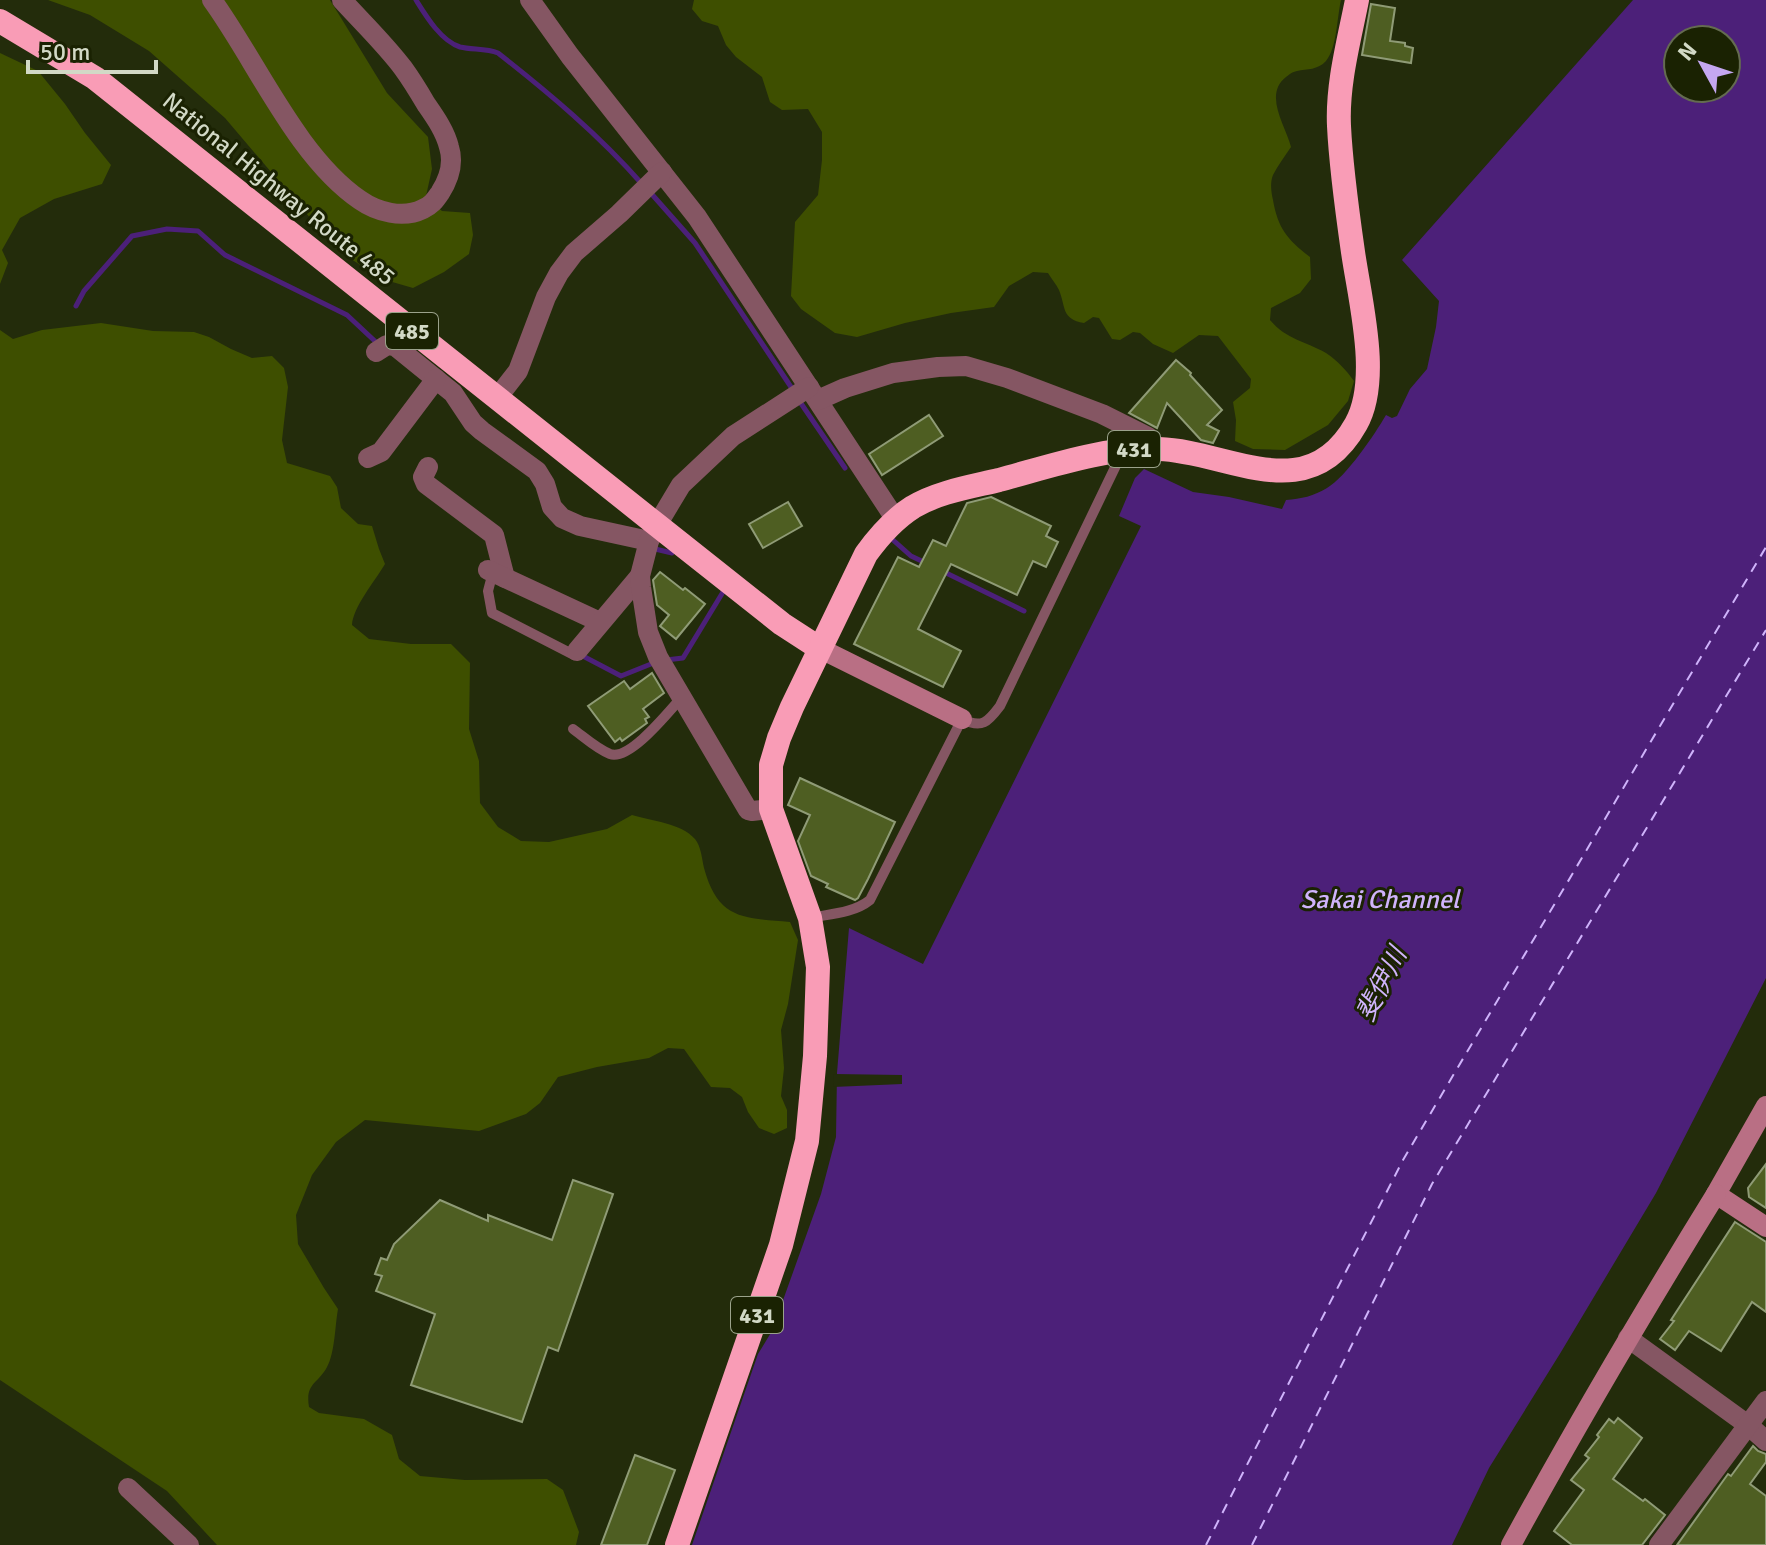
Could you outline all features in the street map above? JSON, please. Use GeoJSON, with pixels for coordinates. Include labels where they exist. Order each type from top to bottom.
{"type":"FeatureCollection","features":[{"type":"Feature","properties":{"kind":"highway","name":"431"},"geometry":{"type":"LineString","coordinates":[[677,1545],[781,1245],[807,1141],[815,1056],[818,967],[810,918],[771,809],[771,765],[779,738],[866,554],[880,535],[913,507],[937,496],[1124,450],[1178,450],[1229,464],[1289,471],[1309,467],[1329,456],[1348,439],[1363,413],[1368,388],[1366,344],[1342,178],[1339,121],[1343,70],[1357,0]]}},
{"type":"Feature","properties":{"kind":"highway","name":"National Highway Route 485"},"geometry":{"type":"LineString","coordinates":[[0,21],[95,78],[651,539],[819,648]]}},
{"type":"Feature","properties":{"kind":"street"},"geometry":{"type":"LineString","coordinates":[[212,0],[299,136],[328,171],[359,200],[380,211],[405,214],[419,211],[432,205],[446,184],[451,168],[449,147],[438,121],[402,67],[342,0]]}},
{"type":"Feature","properties":{"kind":"street"},"geometry":{"type":"LineString","coordinates":[[530,0],[652,182],[697,217],[804,394],[896,520]]}},
{"type":"Feature","properties":{"kind":"street"},"geometry":{"type":"LineString","coordinates":[[504,389],[518,371],[546,297],[559,273],[574,253],[652,182]]}},
{"type":"Feature","properties":{"kind":"street"},"geometry":{"type":"LineString","coordinates":[[376,352],[387,345],[395,346],[453,393],[473,423],[537,471],[552,507],[562,518],[580,526],[651,539]]}},
{"type":"Feature","properties":{"kind":"street"},"geometry":{"type":"LineString","coordinates":[[771,809],[748,810],[658,657],[648,632],[641,587],[640,576],[651,539],[681,485],[733,436],[804,394],[845,388],[893,373],[966,366],[1102,414],[1148,437],[1157,449]]}},
{"type":"Feature","properties":{"kind":"street"},"geometry":{"type":"LineString","coordinates":[[368,458],[381,452],[436,379]]}},
{"type":"Feature","properties":{"kind":"street"},"geometry":{"type":"LineString","coordinates":[[482,431],[490,407]]}},
{"type":"Feature","properties":{"kind":"street"},"geometry":{"type":"LineString","coordinates":[[428,467],[423,477],[426,484],[494,535],[495,573],[600,622]]}},
{"type":"Feature","properties":{"kind":"street"},"geometry":{"type":"LineString","coordinates":[[576,653],[640,576]]}},
{"type":"Feature","properties":{"kind":"street"},"geometry":{"type":"LineString","coordinates":[[819,648],[962,719]]}},
{"type":"Feature","properties":{"kind":"street"},"geometry":{"type":"LineString","coordinates":[[1511,1545],[1628,1338],[1766,1106]]}},
{"type":"Feature","properties":{"kind":"street"},"geometry":{"type":"LineString","coordinates":[[1716,1194],[1766,1227]]}},
{"type":"Feature","properties":{"kind":"street"},"geometry":{"type":"LineString","coordinates":[[1628,1338],[1766,1441]]}},
{"type":"Feature","properties":{"kind":"street"},"geometry":{"type":"LineString","coordinates":[[1659,1545],[1766,1401]]}},
{"type":"Feature","properties":{"kind":"street"},"geometry":{"type":"LineString","coordinates":[[128,1488],[189,1545]]}},
{"type":"Feature","properties":{"kind":"lane"},"geometry":{"type":"LineString","coordinates":[[810,918],[853,910],[870,900],[962,719],[973,725],[982,724],[1000,706],[1124,450]]}},
{"type":"Feature","properties":{"kind":"lane"},"geometry":{"type":"LineString","coordinates":[[495,573],[488,591],[492,613],[576,653]]}},
{"type":"Feature","properties":{"kind":"lane"},"geometry":{"type":"LineString","coordinates":[[573,729],[601,749],[619,755],[638,743],[682,697]]}},
{"type":"Feature","properties":{"kind":"green space"},"geometry":{"type":"Polygon","coordinates":[[[48,0],[330,0],[387,93],[428,137],[432,169],[426,196],[442,211],[470,213],[473,235],[469,254],[444,272],[413,288],[382,279],[351,259],[323,233],[225,118],[149,51],[90,15],[48,0]]]}},
{"type":"Feature","properties":{"kind":"green space"},"geometry":{"type":"Polygon","coordinates":[[[694,0],[1341,0],[1335,40],[1326,61],[1316,68],[1291,73],[1279,84],[1276,93],[1278,111],[1291,147],[1273,175],[1272,197],[1285,233],[1310,257],[1311,279],[1300,293],[1271,308],[1270,320],[1283,332],[1326,353],[1342,366],[1354,381],[1348,401],[1328,425],[1285,450],[1253,449],[1235,441],[1233,402],[1250,388],[1251,379],[1218,336],[1199,335],[1173,353],[1153,344],[1140,333],[1133,332],[1120,340],[1112,339],[1099,318],[1093,317],[1084,323],[1071,319],[1048,273],[1033,272],[1009,286],[994,307],[905,323],[857,337],[835,333],[801,309],[791,296],[795,222],[818,195],[822,132],[808,109],[782,110],[770,102],[762,77],[736,57],[726,45],[718,26],[702,21],[692,9],[694,0]]]}},
{"type":"Feature","properties":{"kind":"green space"},"geometry":{"type":"Polygon","coordinates":[[[0,53],[38,71],[111,165],[102,184],[54,199],[20,218],[2,250],[8,263],[0,284],[0,53]]]}},
{"type":"Feature","properties":{"kind":"green space"},"geometry":{"type":"Polygon","coordinates":[[[101,323],[153,331],[194,332],[252,358],[272,356],[284,368],[288,387],[282,440],[287,463],[330,476],[337,487],[341,508],[358,524],[372,526],[385,564],[360,602],[352,625],[369,639],[411,644],[451,644],[470,663],[469,729],[479,761],[480,803],[498,827],[521,841],[549,842],[607,829],[632,815],[674,826],[697,842],[710,885],[725,907],[746,917],[790,922],[798,940],[781,1030],[784,1068],[781,1096],[787,1110],[787,1128],[774,1134],[759,1128],[742,1097],[730,1088],[711,1087],[684,1049],[668,1048],[649,1058],[558,1077],[540,1103],[526,1114],[479,1131],[365,1120],[336,1142],[312,1175],[296,1215],[298,1244],[338,1309],[330,1361],[311,1388],[309,1407],[319,1413],[364,1419],[392,1435],[399,1459],[420,1476],[465,1480],[547,1479],[563,1490],[579,1532],[576,1545],[217,1545],[167,1491],[0,1380],[0,330],[13,339],[42,330],[101,323]]]}},
{"type":"Feature","properties":{"kind":"water","name":"Sakai Channel"},"geometry":{"type":"Polygon","coordinates":[[[1633,0],[1766,0],[1766,978],[1656,1193],[1489,1468],[1452,1545],[692,1545],[758,1354],[772,1331],[821,1194],[836,1137],[837,1073],[849,928],[923,964],[1141,526],[1119,516],[1135,478],[1144,469],[1193,492],[1282,509],[1286,500],[1322,491],[1343,475],[1386,415],[1392,418],[1397,416],[1410,389],[1427,369],[1439,301],[1402,260],[1633,0]]]}},
{"type":"Feature","properties":{"kind":"pier"},"geometry":{"type":"Polygon","coordinates":[[[834,1074],[902,1075],[902,1084],[833,1087],[834,1074]]]}},
{"type":"Feature","properties":{"kind":"building"},"geometry":{"type":"Polygon","coordinates":[[[1371,4],[1395,8],[1390,41],[1405,43],[1405,46],[1413,48],[1411,63],[1362,55],[1371,4]]]}},
{"type":"Feature","properties":{"kind":"building"},"geometry":{"type":"Polygon","coordinates":[[[1176,360],[1222,410],[1207,425],[1219,431],[1213,443],[1201,440],[1167,403],[1157,428],[1129,413],[1176,360]]]}},
{"type":"Feature","properties":{"kind":"building"},"geometry":{"type":"Polygon","coordinates":[[[929,415],[943,436],[882,475],[869,454],[929,415]]]}},
{"type":"Feature","properties":{"kind":"building"},"geometry":{"type":"Polygon","coordinates":[[[991,497],[1051,526],[1046,536],[1058,542],[1046,567],[1033,561],[1017,595],[951,564],[918,629],[961,651],[943,687],[854,644],[898,557],[919,567],[933,540],[946,546],[967,503],[991,497]]]}},
{"type":"Feature","properties":{"kind":"building"},"geometry":{"type":"Polygon","coordinates":[[[788,502],[802,526],[763,548],[749,524],[788,502]]]}},
{"type":"Feature","properties":{"kind":"building"},"geometry":{"type":"Polygon","coordinates":[[[660,572],[705,604],[676,639],[660,626],[669,615],[657,605],[653,580],[660,572]]]}},
{"type":"Feature","properties":{"kind":"building"},"geometry":{"type":"Polygon","coordinates":[[[652,673],[664,693],[643,709],[649,717],[645,719],[647,723],[622,741],[620,738],[615,742],[588,706],[624,681],[630,689],[652,673]]]}},
{"type":"Feature","properties":{"kind":"building"},"geometry":{"type":"Polygon","coordinates":[[[800,778],[895,822],[855,900],[826,887],[828,884],[811,876],[798,841],[810,815],[788,805],[800,778]]]}},
{"type":"Feature","properties":{"kind":"building"},"geometry":{"type":"Polygon","coordinates":[[[1766,1164],[1766,1208],[1749,1197],[1748,1188],[1766,1164]]]}},
{"type":"Feature","properties":{"kind":"building"},"geometry":{"type":"Polygon","coordinates":[[[573,1180],[613,1194],[558,1351],[548,1347],[522,1422],[411,1385],[435,1314],[376,1291],[382,1276],[375,1274],[381,1258],[387,1260],[394,1244],[440,1200],[488,1221],[488,1215],[552,1240],[573,1180]]]}},
{"type":"Feature","properties":{"kind":"building"},"geometry":{"type":"Polygon","coordinates":[[[1735,1222],[1766,1242],[1766,1312],[1752,1302],[1721,1351],[1689,1331],[1675,1350],[1660,1339],[1735,1222]]]}},
{"type":"Feature","properties":{"kind":"building"},"geometry":{"type":"Polygon","coordinates":[[[1618,1418],[1642,1438],[1613,1479],[1665,1515],[1642,1545],[1572,1545],[1554,1531],[1584,1490],[1571,1480],[1589,1458],[1585,1455],[1609,1419],[1614,1423],[1618,1418]]]}},
{"type":"Feature","properties":{"kind":"building"},"geometry":{"type":"Polygon","coordinates":[[[1753,1446],[1766,1454],[1766,1462],[1750,1484],[1766,1496],[1766,1545],[1677,1545],[1728,1474],[1731,1476],[1753,1446]]]}},
{"type":"Feature","properties":{"kind":"building"},"geometry":{"type":"Polygon","coordinates":[[[635,1455],[675,1470],[647,1545],[601,1545],[635,1455]]]}},
{"type":"Feature","properties":{"kind":"waterway"},"geometry":{"type":"LineString","coordinates":[[416,0],[435,27],[453,44],[498,53],[536,83],[609,148],[642,184]]}},
{"type":"Feature","properties":{"kind":"waterway"},"geometry":{"type":"LineString","coordinates":[[649,191],[695,243],[793,390]]}},
{"type":"Feature","properties":{"kind":"waterway"},"geometry":{"type":"LineString","coordinates":[[76,306],[84,291],[132,236],[167,229],[198,231],[225,255],[347,315],[378,344]]}},
{"type":"Feature","properties":{"kind":"waterway"},"geometry":{"type":"LineString","coordinates":[[798,399],[845,468]]}},
{"type":"Feature","properties":{"kind":"waterway"},"geometry":{"type":"LineString","coordinates":[[893,540],[911,556],[928,564]]}},
{"type":"Feature","properties":{"kind":"waterway"},"geometry":{"type":"LineString","coordinates":[[651,548],[672,553]]}},
{"type":"Feature","properties":{"kind":"waterway"},"geometry":{"type":"LineString","coordinates":[[940,570],[1024,611]]}},
{"type":"Feature","properties":{"kind":"waterway"},"geometry":{"type":"LineString","coordinates":[[666,660],[683,658],[723,592]]}},
{"type":"Feature","properties":{"kind":"waterway"},"geometry":{"type":"LineString","coordinates":[[579,654],[621,676],[656,662]]}},
{"type":"Feature","properties":{"kind":"ferry route"},"geometry":{"type":"LineString","coordinates":[[1206,1545],[1403,1160],[1766,547]]}},
{"type":"Feature","properties":{"kind":"ferry route"},"geometry":{"type":"LineString","coordinates":[[1252,1545],[1432,1184],[1766,630]]}},
{"type":"Feature","properties":{"kind":"water label","name":"斐伊川"},"geometry":{"type":"Point","coordinates":[1381,984]}}]}
